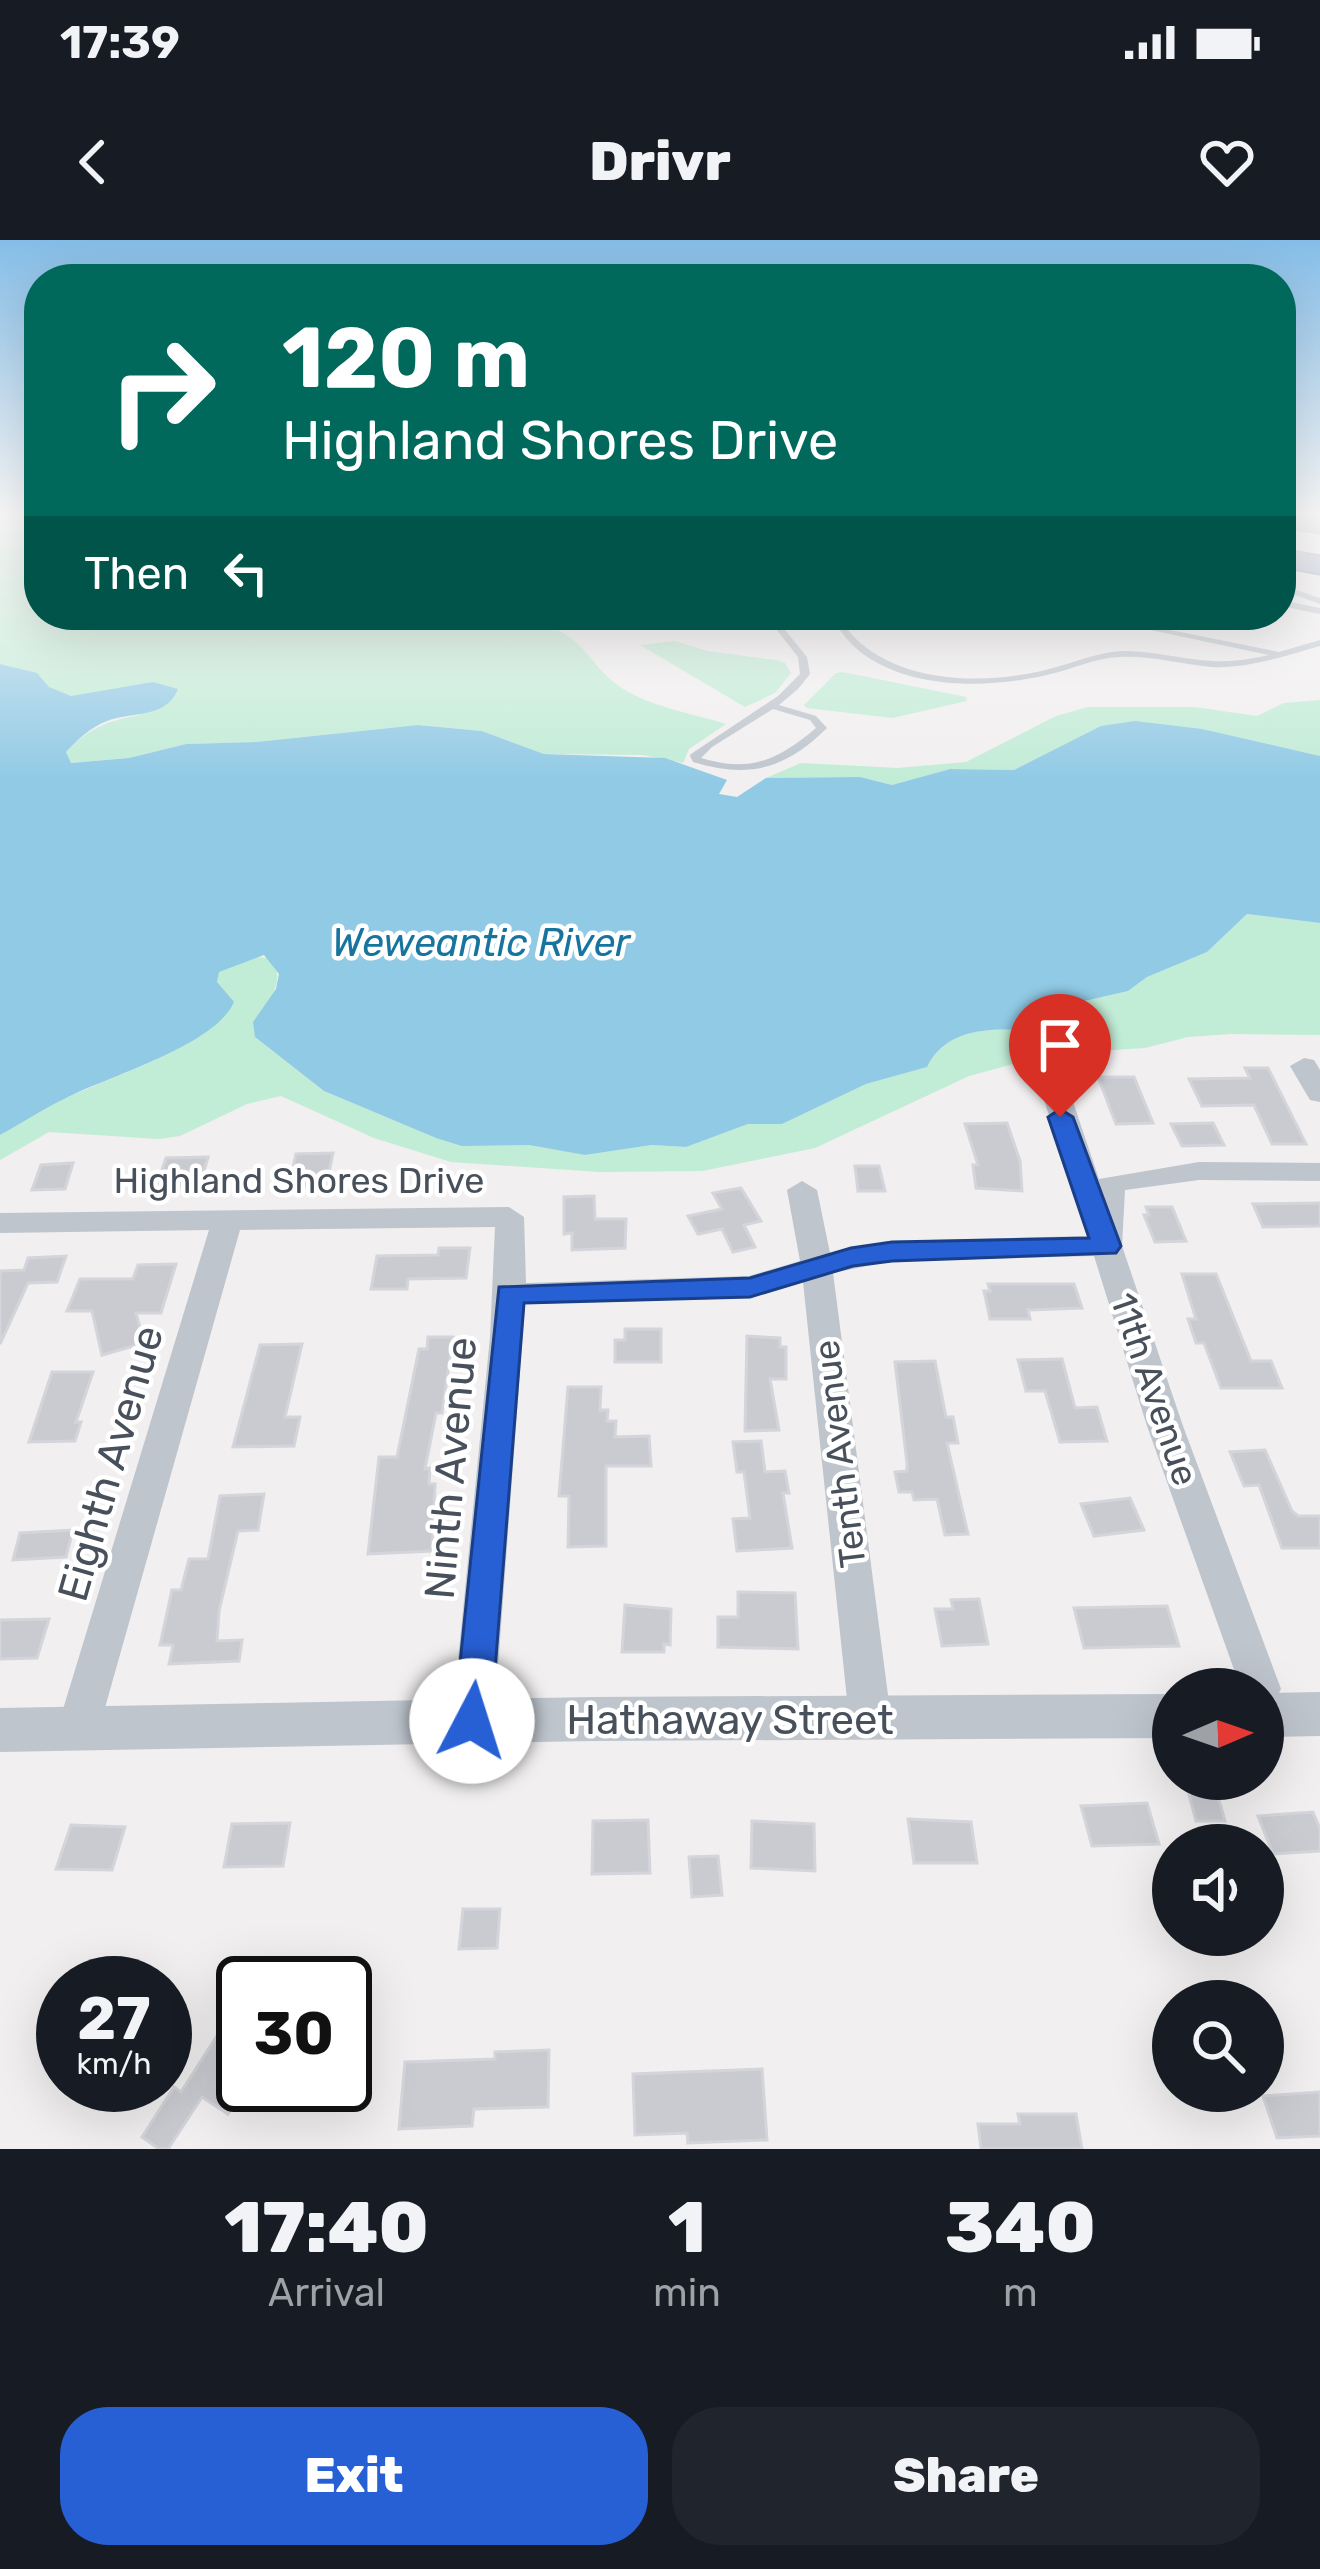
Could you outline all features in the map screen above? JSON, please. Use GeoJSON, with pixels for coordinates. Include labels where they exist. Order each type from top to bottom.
{"type":"FeatureCollection","features":[{"type":"Feature","properties":{"kind":"street"},"geometry":{"type":"LineString","coordinates":[[1304,1066],[1320,1094]]}},
{"type":"Feature","properties":{"kind":"street","name":"11th Avenue"},"geometry":{"type":"LineString","coordinates":[[1054,1088],[1165,1426],[1251,1668]]}},
{"type":"Feature","properties":{"kind":"street"},"geometry":{"type":"LineString","coordinates":[[510,1294],[750,1288],[892,1251],[1106,1246],[1111,1183],[1198,1172],[1320,1172]]}},
{"type":"Feature","properties":{"kind":"street","name":"Tenth Avenue"},"geometry":{"type":"LineString","coordinates":[[802,1190],[817,1268],[870,1718]]}},
{"type":"Feature","properties":{"kind":"street","name":"Highland Shores Drive"},"geometry":{"type":"LineString","coordinates":[[0,1223],[508,1217],[510,1294]]}},
{"type":"Feature","properties":{"kind":"street","name":"Eighth Avenue"},"geometry":{"type":"LineString","coordinates":[[78,1729],[226,1221]]}},
{"type":"Feature","properties":{"kind":"street","name":"Ninth Avenue"},"geometry":{"type":"LineString","coordinates":[[472,1721],[510,1294]]}},
{"type":"Feature","properties":{"kind":"street"},"geometry":{"type":"LineString","coordinates":[[1284,1707],[1320,1714]]}},
{"type":"Feature","properties":{"kind":"street","name":"Hathaway Street"},"geometry":{"type":"LineString","coordinates":[[0,1730],[1152,1716]]}},
{"type":"Feature","properties":{"kind":"lane"},"geometry":{"type":"LineString","coordinates":[[772,706],[814,718],[822,728],[761,769],[725,769],[697,760],[695,756],[709,743],[772,706],[802,680],[806,668],[779,630]]}},
{"type":"Feature","properties":{"kind":"lane"},"geometry":{"type":"LineString","coordinates":[[844,630],[859,650],[925,676],[1008,679],[1043,674],[1084,658],[1125,653],[1238,663],[1320,644]]}},
{"type":"Feature","properties":{"kind":"lane"},"geometry":{"type":"LineString","coordinates":[[1159,630],[1283,654]]}},
{"type":"Feature","properties":{"kind":"lane"},"geometry":{"type":"LineString","coordinates":[[1189,661],[1213,656],[1217,651],[1210,640]]}},
{"type":"Feature","properties":{"kind":"green space"},"geometry":{"type":"Polygon","coordinates":[[[0,602],[24,602],[24,630],[557,630],[573,639],[628,692],[726,724],[689,749],[683,763],[643,755],[544,754],[482,731],[418,725],[256,742],[186,744],[129,758],[71,763],[66,752],[82,737],[108,723],[140,715],[153,682],[70,696],[0,664],[0,602]]]}},
{"type":"Feature","properties":{"kind":"green space"},"geometry":{"type":"Polygon","coordinates":[[[675,641],[707,651],[776,660],[785,663],[791,673],[775,693],[745,707],[640,645],[675,641]]]}},
{"type":"Feature","properties":{"kind":"green space"},"geometry":{"type":"Polygon","coordinates":[[[836,673],[966,697],[967,701],[892,718],[804,705],[836,673]]]}},
{"type":"Feature","properties":{"kind":"green space"},"geometry":{"type":"Polygon","coordinates":[[[1320,700],[1320,756],[1259,743],[1091,731],[1014,770],[950,769],[892,785],[860,777],[766,778],[801,763],[898,768],[966,762],[1056,716],[1088,707],[1195,707],[1257,716],[1284,703],[1320,700]]]}},
{"type":"Feature","properties":{"kind":"green space"},"geometry":{"type":"Polygon","coordinates":[[[1247,914],[1320,923],[1320,1035],[1188,1037],[1145,1048],[1050,1054],[969,1076],[815,1148],[702,1171],[599,1172],[451,1162],[374,1138],[281,1096],[247,1104],[180,1136],[159,1139],[49,1132],[0,1160],[0,1135],[63,1099],[156,1060],[223,992],[217,982],[219,971],[254,957],[270,958],[277,977],[255,1037],[324,1091],[436,1138],[586,1155],[652,1145],[686,1147],[748,1124],[782,1124],[866,1084],[927,1067],[956,1038],[983,1031],[1026,1030],[1054,1008],[1128,991],[1147,977],[1207,952],[1247,914]]]}},
{"type":"Feature","properties":{"kind":"water","name":"Weweantic River"},"geometry":{"type":"Polygon","coordinates":[[[0,664],[37,673],[49,687],[71,696],[153,682],[178,689],[157,710],[107,721],[90,730],[66,752],[71,763],[129,758],[186,744],[256,742],[418,725],[482,731],[544,754],[665,758],[727,780],[719,794],[737,797],[766,778],[860,777],[892,785],[950,769],[1014,770],[1101,726],[1135,721],[1202,729],[1320,756],[1320,923],[1247,914],[1207,952],[1147,977],[1128,991],[1054,1008],[1026,1030],[983,1031],[956,1038],[927,1067],[866,1084],[782,1124],[748,1124],[686,1147],[652,1145],[585,1155],[529,1145],[462,1146],[324,1091],[255,1037],[253,1022],[276,989],[279,974],[264,955],[219,972],[217,982],[234,1002],[206,1032],[57,1102],[0,1135],[0,664]]]}},
{"type":"Feature","properties":{"kind":"building"},"geometry":{"type":"Polygon","coordinates":[[[1245,1068],[1268,1068],[1306,1144],[1272,1144],[1254,1105],[1202,1106],[1189,1079],[1250,1078],[1245,1068]]]}},
{"type":"Feature","properties":{"kind":"building"},"geometry":{"type":"Polygon","coordinates":[[[1098,1077],[1134,1077],[1153,1123],[1116,1124],[1098,1077]]]}},
{"type":"Feature","properties":{"kind":"building"},"geometry":{"type":"Polygon","coordinates":[[[1007,1123],[1020,1161],[1022,1191],[976,1188],[973,1165],[978,1165],[965,1124],[1007,1123]]]}},
{"type":"Feature","properties":{"kind":"building"},"geometry":{"type":"Polygon","coordinates":[[[1213,1123],[1224,1145],[1182,1146],[1171,1124],[1213,1123]]]}},
{"type":"Feature","properties":{"kind":"building"},"geometry":{"type":"Polygon","coordinates":[[[333,1153],[326,1186],[289,1187],[296,1154],[333,1153]]]}},
{"type":"Feature","properties":{"kind":"building"},"geometry":{"type":"Polygon","coordinates":[[[208,1157],[199,1188],[156,1188],[166,1158],[208,1157]]]}},
{"type":"Feature","properties":{"kind":"building"},"geometry":{"type":"Polygon","coordinates":[[[73,1163],[65,1189],[32,1190],[41,1165],[73,1163]]]}},
{"type":"Feature","properties":{"kind":"building"},"geometry":{"type":"Polygon","coordinates":[[[855,1166],[879,1166],[885,1191],[858,1191],[855,1166]]]}},
{"type":"Feature","properties":{"kind":"building"},"geometry":{"type":"Polygon","coordinates":[[[741,1188],[761,1221],[744,1225],[755,1247],[733,1252],[722,1229],[698,1234],[688,1216],[722,1209],[713,1193],[741,1188]]]}},
{"type":"Feature","properties":{"kind":"building"},"geometry":{"type":"Polygon","coordinates":[[[594,1196],[595,1219],[626,1219],[625,1248],[572,1250],[572,1233],[564,1234],[564,1197],[594,1196]]]}},
{"type":"Feature","properties":{"kind":"building"},"geometry":{"type":"Polygon","coordinates":[[[1320,1203],[1320,1226],[1263,1227],[1253,1204],[1320,1203]]]}},
{"type":"Feature","properties":{"kind":"building"},"geometry":{"type":"Polygon","coordinates":[[[1146,1207],[1172,1207],[1186,1241],[1155,1242],[1144,1215],[1149,1215],[1146,1207]]]}},
{"type":"Feature","properties":{"kind":"building"},"geometry":{"type":"Polygon","coordinates":[[[439,1248],[470,1248],[466,1278],[408,1279],[407,1289],[371,1289],[377,1256],[438,1255],[439,1248]]]}},
{"type":"Feature","properties":{"kind":"building"},"geometry":{"type":"Polygon","coordinates":[[[66,1256],[57,1282],[28,1283],[0,1344],[0,1271],[24,1270],[28,1258],[66,1256]]]}},
{"type":"Feature","properties":{"kind":"building"},"geometry":{"type":"Polygon","coordinates":[[[176,1264],[161,1313],[136,1313],[144,1343],[102,1355],[92,1311],[67,1311],[80,1279],[133,1279],[138,1265],[176,1264]]]}},
{"type":"Feature","properties":{"kind":"building"},"geometry":{"type":"Polygon","coordinates":[[[1182,1274],[1216,1274],[1251,1361],[1271,1361],[1282,1388],[1221,1388],[1204,1343],[1196,1343],[1188,1319],[1196,1319],[1182,1274]]]}},
{"type":"Feature","properties":{"kind":"building"},"geometry":{"type":"Polygon","coordinates":[[[988,1284],[1074,1284],[1082,1308],[1028,1310],[1030,1319],[990,1319],[984,1291],[990,1291],[988,1284]]]}},
{"type":"Feature","properties":{"kind":"building"},"geometry":{"type":"Polygon","coordinates":[[[625,1329],[661,1329],[661,1362],[615,1362],[615,1340],[625,1340],[625,1329]]]}},
{"type":"Feature","properties":{"kind":"building"},"geometry":{"type":"Polygon","coordinates":[[[747,1336],[780,1338],[780,1347],[786,1347],[786,1379],[770,1379],[779,1430],[745,1431],[747,1336]]]}},
{"type":"Feature","properties":{"kind":"building"},"geometry":{"type":"Polygon","coordinates":[[[428,1337],[453,1337],[442,1413],[436,1413],[425,1469],[430,1468],[429,1484],[435,1484],[432,1551],[368,1554],[379,1457],[397,1457],[419,1349],[427,1349],[428,1337]]]}},
{"type":"Feature","properties":{"kind":"building"},"geometry":{"type":"Polygon","coordinates":[[[302,1344],[285,1417],[300,1417],[294,1446],[233,1447],[260,1345],[302,1344]]]}},
{"type":"Feature","properties":{"kind":"building"},"geometry":{"type":"Polygon","coordinates":[[[1062,1359],[1075,1408],[1097,1407],[1107,1441],[1060,1442],[1045,1391],[1026,1391],[1018,1360],[1062,1359]]]}},
{"type":"Feature","properties":{"kind":"building"},"geometry":{"type":"Polygon","coordinates":[[[935,1361],[946,1417],[953,1417],[958,1443],[947,1443],[968,1534],[945,1535],[937,1499],[914,1500],[912,1492],[899,1492],[895,1472],[907,1471],[907,1463],[895,1362],[935,1361]]]}},
{"type":"Feature","properties":{"kind":"building"},"geometry":{"type":"Polygon","coordinates":[[[52,1372],[93,1372],[76,1422],[81,1422],[75,1441],[29,1442],[52,1372]]]}},
{"type":"Feature","properties":{"kind":"building"},"geometry":{"type":"Polygon","coordinates":[[[568,1387],[601,1387],[600,1410],[608,1410],[607,1421],[616,1421],[615,1437],[649,1436],[651,1466],[606,1466],[606,1546],[568,1547],[569,1496],[559,1496],[568,1387]]]}},
{"type":"Feature","properties":{"kind":"building"},"geometry":{"type":"Polygon","coordinates":[[[761,1441],[765,1472],[785,1471],[789,1493],[783,1493],[792,1548],[737,1551],[733,1519],[750,1518],[744,1472],[737,1472],[733,1442],[761,1441]]]}},
{"type":"Feature","properties":{"kind":"building"},"geometry":{"type":"Polygon","coordinates":[[[1265,1450],[1292,1511],[1298,1516],[1320,1516],[1320,1548],[1282,1548],[1259,1485],[1244,1486],[1230,1452],[1265,1450]]]}},
{"type":"Feature","properties":{"kind":"building"},"geometry":{"type":"Polygon","coordinates":[[[264,1494],[258,1530],[238,1531],[219,1611],[217,1641],[242,1640],[239,1661],[169,1664],[173,1645],[160,1645],[172,1590],[181,1590],[189,1559],[208,1559],[220,1496],[264,1494]]]}},
{"type":"Feature","properties":{"kind":"building"},"geometry":{"type":"Polygon","coordinates":[[[1130,1498],[1144,1530],[1094,1536],[1081,1504],[1130,1498]]]}},
{"type":"Feature","properties":{"kind":"building"},"geometry":{"type":"Polygon","coordinates":[[[73,1530],[66,1557],[13,1560],[20,1533],[73,1530]]]}},
{"type":"Feature","properties":{"kind":"building"},"geometry":{"type":"Polygon","coordinates":[[[738,1592],[795,1593],[798,1649],[718,1647],[718,1617],[738,1617],[738,1592]]]}},
{"type":"Feature","properties":{"kind":"building"},"geometry":{"type":"Polygon","coordinates":[[[979,1599],[988,1644],[942,1646],[935,1609],[953,1609],[951,1600],[979,1599]]]}},
{"type":"Feature","properties":{"kind":"building"},"geometry":{"type":"Polygon","coordinates":[[[625,1605],[671,1609],[670,1645],[664,1644],[664,1652],[622,1652],[625,1605]]]}},
{"type":"Feature","properties":{"kind":"building"},"geometry":{"type":"Polygon","coordinates":[[[1167,1606],[1179,1646],[1084,1648],[1074,1608],[1167,1606]]]}},
{"type":"Feature","properties":{"kind":"building"},"geometry":{"type":"Polygon","coordinates":[[[49,1619],[37,1658],[0,1659],[0,1620],[49,1619]]]}},
{"type":"Feature","properties":{"kind":"building"},"geometry":{"type":"Polygon","coordinates":[[[1190,1800],[1219,1800],[1225,1821],[1196,1821],[1190,1800]]]}},
{"type":"Feature","properties":{"kind":"building"},"geometry":{"type":"Polygon","coordinates":[[[1147,1803],[1152,1844],[1092,1846],[1081,1806],[1147,1803]]]}},
{"type":"Feature","properties":{"kind":"building"},"geometry":{"type":"Polygon","coordinates":[[[1313,1812],[1320,1829],[1320,1851],[1284,1853],[1284,1824],[1261,1824],[1258,1816],[1313,1812]]]}},
{"type":"Feature","properties":{"kind":"building"},"geometry":{"type":"Polygon","coordinates":[[[908,1819],[971,1822],[977,1863],[914,1863],[908,1819]]]}},
{"type":"Feature","properties":{"kind":"building"},"geometry":{"type":"Polygon","coordinates":[[[648,1820],[650,1873],[592,1874],[593,1821],[648,1820]]]}},
{"type":"Feature","properties":{"kind":"building"},"geometry":{"type":"Polygon","coordinates":[[[752,1821],[814,1824],[815,1871],[751,1868],[752,1821]]]}},
{"type":"Feature","properties":{"kind":"building"},"geometry":{"type":"Polygon","coordinates":[[[290,1823],[283,1866],[224,1867],[232,1824],[290,1823]]]}},
{"type":"Feature","properties":{"kind":"building"},"geometry":{"type":"Polygon","coordinates":[[[71,1825],[125,1827],[112,1870],[56,1869],[71,1825]]]}},
{"type":"Feature","properties":{"kind":"building"},"geometry":{"type":"Polygon","coordinates":[[[718,1856],[722,1895],[692,1897],[689,1857],[718,1856]]]}},
{"type":"Feature","properties":{"kind":"building"},"geometry":{"type":"Polygon","coordinates":[[[463,1909],[500,1909],[497,1948],[459,1949],[463,1909]]]}},
{"type":"Feature","properties":{"kind":"building"},"geometry":{"type":"Polygon","coordinates":[[[216,2037],[216,2106],[202,2097],[168,2149],[159,2149],[142,2137],[158,2112],[192,2112],[192,2075],[216,2037]]]}},
{"type":"Feature","properties":{"kind":"building"},"geometry":{"type":"Polygon","coordinates":[[[549,2050],[548,2107],[474,2109],[472,2126],[399,2129],[405,2062],[495,2059],[495,2052],[549,2050]]]}},
{"type":"Feature","properties":{"kind":"building"},"geometry":{"type":"Polygon","coordinates":[[[762,2069],[767,2140],[688,2143],[687,2133],[635,2135],[633,2074],[762,2069]]]}},
{"type":"Feature","properties":{"kind":"building"},"geometry":{"type":"Polygon","coordinates":[[[1320,2092],[1320,2136],[1277,2138],[1268,2112],[1284,2112],[1284,2095],[1320,2092]]]}},
{"type":"Feature","properties":{"kind":"building"},"geometry":{"type":"Polygon","coordinates":[[[1018,2114],[1076,2114],[1082,2149],[981,2149],[978,2124],[1020,2124],[1018,2114]]]}},
{"type":"Feature","properties":{"kind":"route"},"geometry":{"type":"LineString","coordinates":[[472,1721],[510,1294],[750,1288],[851,1257],[892,1251],[1106,1246],[1060,1117]]}}]}
